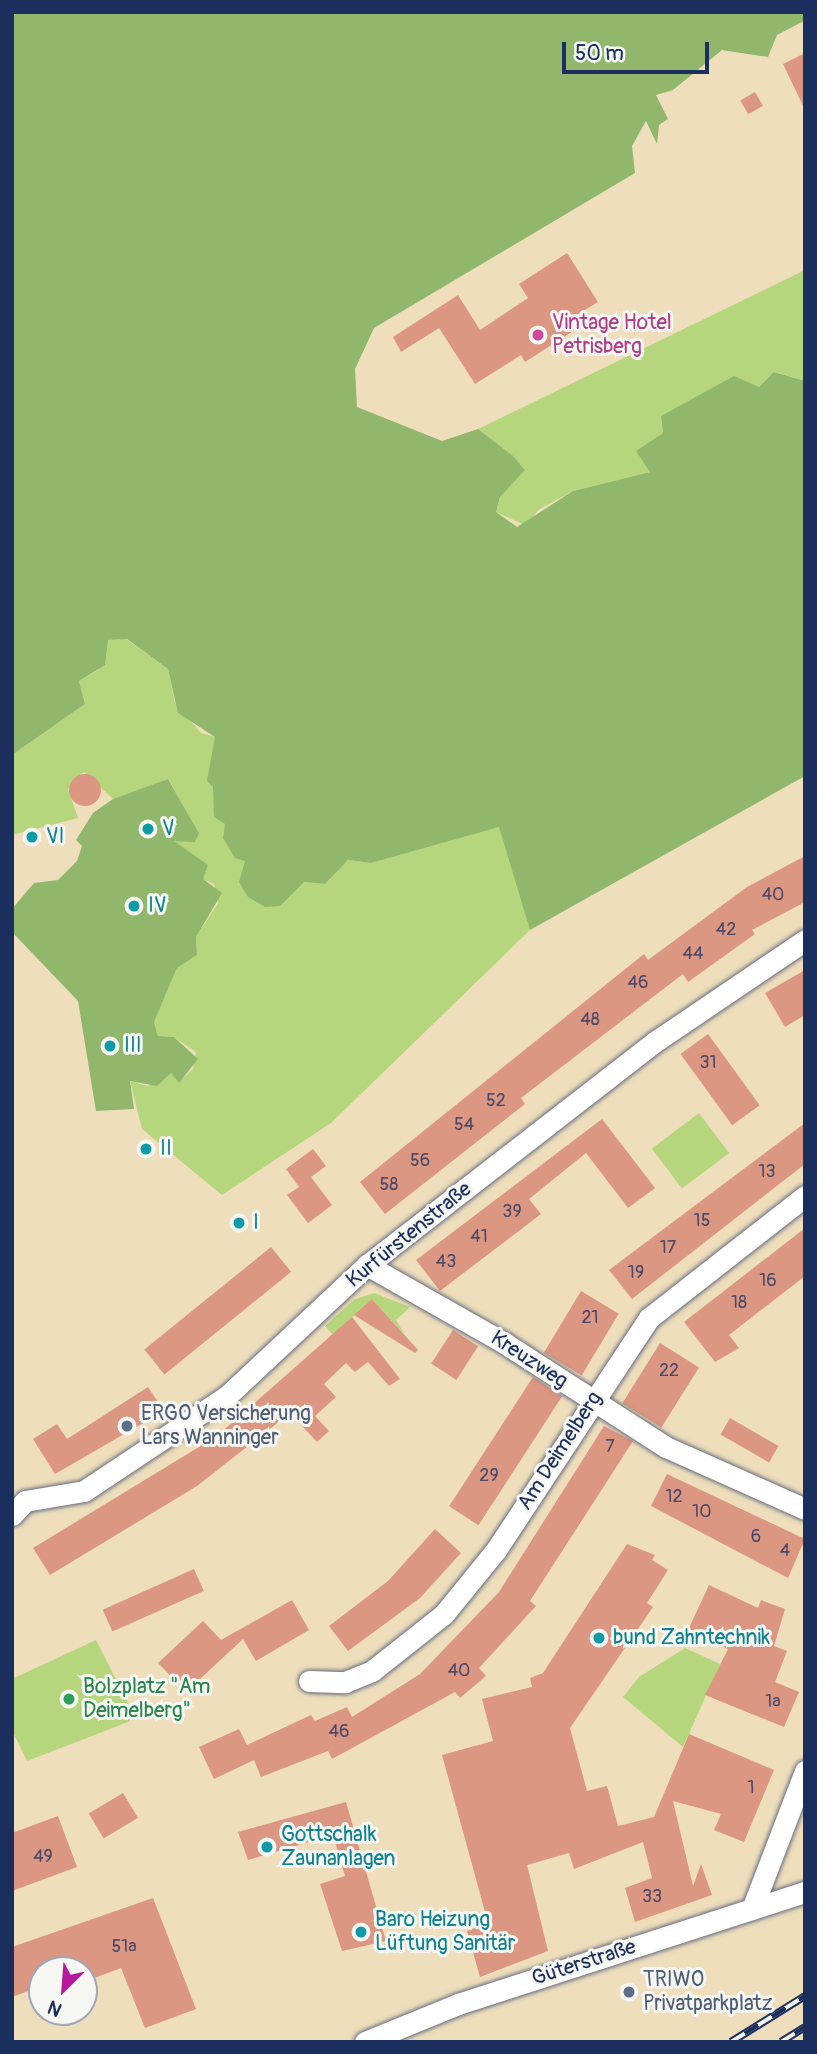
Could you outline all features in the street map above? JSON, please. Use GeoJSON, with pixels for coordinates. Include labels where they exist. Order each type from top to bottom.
{"type":"FeatureCollection","features":[{"type":"Feature","properties":{"kind":"street","name":"Kurfürstenstraße"},"geometry":{"type":"LineString","coordinates":[[12,1514],[24,1501],[85,1490],[227,1396],[368,1265],[656,1041],[805,940]]}},
{"type":"Feature","properties":{"kind":"street","name":"Am Deimelberg"},"geometry":{"type":"LineString","coordinates":[[309,1681],[345,1682],[372,1671],[444,1614],[496,1550],[591,1402],[649,1318],[805,1196]]}},
{"type":"Feature","properties":{"kind":"street","name":"Kreuzweg"},"geometry":{"type":"LineString","coordinates":[[368,1265],[506,1344],[591,1402],[685,1458],[805,1509]]}},
{"type":"Feature","properties":{"kind":"street"},"geometry":{"type":"LineString","coordinates":[[752,1909],[805,1771]]}},
{"type":"Feature","properties":{"kind":"street","name":"Güterstraße"},"geometry":{"type":"LineString","coordinates":[[365,2042],[458,2004],[805,1892]]}},
{"type":"Feature","properties":{"kind":"green space"},"geometry":{"type":"Polygon","coordinates":[[[12,12],[805,12],[804,21],[777,35],[768,57],[722,50],[673,90],[656,95],[668,119],[659,125],[657,144],[646,121],[632,146],[635,173],[374,328],[355,369],[357,407],[442,441],[478,429],[512,455],[525,470],[500,497],[496,512],[517,527],[573,491],[650,472],[636,451],[663,433],[661,416],[734,376],[759,387],[774,372],[805,381],[805,776],[530,930],[499,827],[371,863],[348,860],[325,884],[304,882],[280,906],[265,907],[248,897],[239,882],[245,861],[235,858],[223,838],[225,824],[214,817],[213,787],[207,781],[215,737],[178,713],[168,669],[127,639],[108,640],[105,665],[79,681],[85,704],[12,755],[12,12]]]}},
{"type":"Feature","properties":{"kind":"green space"},"geometry":{"type":"Polygon","coordinates":[[[805,270],[805,381],[775,372],[760,388],[661,416],[663,433],[650,472],[573,491],[538,510],[527,526],[496,512],[512,455],[478,429],[805,270]]]}},
{"type":"Feature","properties":{"kind":"green space"},"geometry":{"type":"Polygon","coordinates":[[[126,639],[168,669],[175,703],[201,733],[215,737],[217,805],[279,906],[304,882],[325,884],[348,860],[371,863],[500,826],[530,930],[331,1123],[222,1195],[142,1129],[130,1081],[148,1086],[171,1073],[179,1082],[193,1069],[196,1052],[174,1037],[158,1036],[154,1022],[177,968],[197,955],[196,937],[218,903],[214,884],[202,879],[174,841],[199,833],[169,780],[113,799],[84,772],[68,789],[78,818],[12,835],[12,755],[85,704],[79,681],[98,670],[108,640],[126,639]]]}},
{"type":"Feature","properties":{"kind":"green space"},"geometry":{"type":"Polygon","coordinates":[[[168,779],[199,833],[195,842],[174,841],[208,865],[203,879],[222,893],[196,937],[197,955],[177,968],[154,1022],[158,1036],[174,1037],[198,1059],[179,1083],[171,1073],[157,1086],[130,1081],[134,1109],[96,1111],[78,1001],[12,932],[12,909],[34,883],[58,880],[77,861],[82,846],[76,840],[93,813],[113,799],[168,779]]]}},
{"type":"Feature","properties":{"kind":"green space"},"geometry":{"type":"Polygon","coordinates":[[[699,1113],[729,1153],[682,1188],[652,1149],[699,1113]]]}},
{"type":"Feature","properties":{"kind":"green space"},"geometry":{"type":"Polygon","coordinates":[[[374,1293],[410,1307],[396,1320],[405,1335],[372,1299],[333,1335],[325,1326],[355,1299],[374,1293]]]}},
{"type":"Feature","properties":{"kind":"green space","name":"Bolzplatz \"Am Deimelberg\""},"geometry":{"type":"Polygon","coordinates":[[[96,1640],[136,1719],[27,1761],[12,1730],[12,1679],[96,1640]]]}},
{"type":"Feature","properties":{"kind":"green space"},"geometry":{"type":"Polygon","coordinates":[[[685,1648],[720,1664],[683,1747],[623,1697],[639,1677],[685,1648]]]}},
{"type":"Feature","properties":{"kind":"building"},"geometry":{"type":"Polygon","coordinates":[[[805,53],[805,110],[783,64],[805,53]]]}},
{"type":"Feature","properties":{"kind":"building"},"geometry":{"type":"Polygon","coordinates":[[[755,92],[763,106],[748,114],[740,100],[755,92]]]}},
{"type":"Feature","properties":{"kind":"building"},"geometry":{"type":"Polygon","coordinates":[[[567,253],[598,302],[575,316],[581,326],[525,362],[521,355],[475,384],[439,328],[401,352],[393,337],[458,295],[480,330],[528,298],[519,284],[567,253]]]}},
{"type":"Feature","properties":{"kind":"building"},"geometry":{"type":"Polygon","coordinates":[[[85,774],[96,779],[101,790],[96,801],[85,806],[74,801],[69,790],[74,779],[85,774]]]}},
{"type":"Feature","properties":{"kind":"building"},"geometry":{"type":"Polygon","coordinates":[[[805,856],[805,902],[752,930],[755,934],[688,982],[683,974],[521,1098],[525,1104],[385,1214],[360,1182],[644,954],[648,960],[747,887],[805,856]]]}},
{"type":"Feature","properties":{"kind":"building"},"geometry":{"type":"Polygon","coordinates":[[[805,970],[805,1015],[785,1027],[765,993],[805,970]]]}},
{"type":"Feature","properties":{"kind":"building"},"geometry":{"type":"Polygon","coordinates":[[[708,1034],[760,1105],[732,1125],[680,1054],[708,1034]]]}},
{"type":"Feature","properties":{"kind":"building"},"geometry":{"type":"Polygon","coordinates":[[[602,1119],[655,1188],[628,1208],[586,1153],[529,1199],[541,1214],[440,1291],[416,1260],[602,1119]]]}},
{"type":"Feature","properties":{"kind":"building"},"geometry":{"type":"Polygon","coordinates":[[[805,1123],[805,1164],[632,1299],[609,1270],[805,1123]]]}},
{"type":"Feature","properties":{"kind":"building"},"geometry":{"type":"Polygon","coordinates":[[[313,1149],[326,1166],[311,1177],[332,1205],[308,1223],[287,1195],[299,1187],[286,1169],[313,1149]]]}},
{"type":"Feature","properties":{"kind":"building"},"geometry":{"type":"Polygon","coordinates":[[[805,1228],[805,1276],[729,1335],[739,1348],[715,1362],[684,1322],[805,1228]]]}},
{"type":"Feature","properties":{"kind":"building"},"geometry":{"type":"Polygon","coordinates":[[[271,1247],[291,1272],[164,1374],[144,1350],[271,1247]]]}},
{"type":"Feature","properties":{"kind":"building"},"geometry":{"type":"Polygon","coordinates":[[[581,1291],[619,1314],[582,1375],[544,1353],[581,1291]]]}},
{"type":"Feature","properties":{"kind":"building"},"geometry":{"type":"Polygon","coordinates":[[[372,1299],[418,1350],[415,1353],[354,1315],[372,1299]]]}},
{"type":"Feature","properties":{"kind":"building"},"geometry":{"type":"Polygon","coordinates":[[[352,1317],[400,1379],[389,1386],[368,1362],[355,1372],[346,1363],[324,1384],[336,1397],[315,1416],[329,1431],[317,1442],[290,1413],[197,1486],[50,1575],[33,1548],[217,1436],[352,1317]]]}},
{"type":"Feature","properties":{"kind":"building"},"geometry":{"type":"Polygon","coordinates":[[[453,1330],[478,1346],[456,1380],[431,1364],[453,1330]]]}},
{"type":"Feature","properties":{"kind":"building"},"geometry":{"type":"Polygon","coordinates":[[[660,1343],[699,1367],[661,1428],[622,1403],[660,1343]]]}},
{"type":"Feature","properties":{"kind":"building"},"geometry":{"type":"Polygon","coordinates":[[[533,1377],[562,1396],[478,1525],[449,1506],[533,1377]]]}},
{"type":"Feature","properties":{"kind":"building"},"geometry":{"type":"Polygon","coordinates":[[[148,1387],[164,1411],[55,1474],[33,1439],[57,1424],[67,1439],[148,1387]]]}},
{"type":"Feature","properties":{"kind":"building"},"geometry":{"type":"Polygon","coordinates":[[[730,1418],[778,1446],[769,1462],[720,1434],[730,1418]]]}},
{"type":"Feature","properties":{"kind":"building"},"geometry":{"type":"Polygon","coordinates":[[[604,1426],[633,1441],[530,1601],[536,1606],[479,1668],[486,1676],[460,1698],[455,1692],[332,1759],[328,1751],[261,1777],[254,1760],[214,1779],[199,1747],[239,1729],[247,1745],[311,1715],[315,1721],[347,1707],[352,1717],[420,1674],[499,1592],[604,1426]]]}},
{"type":"Feature","properties":{"kind":"building"},"geometry":{"type":"Polygon","coordinates":[[[667,1474],[805,1539],[788,1578],[651,1506],[667,1474]]]}},
{"type":"Feature","properties":{"kind":"building"},"geometry":{"type":"Polygon","coordinates":[[[435,1529],[461,1553],[420,1598],[348,1651],[329,1626],[388,1581],[435,1529]]]}},
{"type":"Feature","properties":{"kind":"building"},"geometry":{"type":"Polygon","coordinates":[[[627,1544],[655,1555],[652,1560],[668,1570],[647,1603],[653,1607],[570,1728],[587,1791],[607,1786],[618,1826],[654,1817],[689,1734],[774,1770],[744,1842],[714,1830],[721,1814],[673,1801],[693,1886],[701,1864],[712,1895],[635,1922],[625,1888],[652,1878],[643,1842],[574,1869],[569,1853],[527,1865],[548,1951],[480,1977],[467,1931],[488,1923],[442,1755],[493,1741],[482,1699],[532,1687],[530,1678],[543,1673],[627,1544]]]}},
{"type":"Feature","properties":{"kind":"building"},"geometry":{"type":"Polygon","coordinates":[[[194,1569],[204,1591],[112,1632],[103,1610],[194,1569]]]}},
{"type":"Feature","properties":{"kind":"building"},"geometry":{"type":"Polygon","coordinates":[[[709,1585],[758,1608],[761,1600],[785,1609],[774,1646],[787,1651],[775,1682],[799,1692],[784,1727],[705,1695],[728,1649],[688,1630],[709,1585]]]}},
{"type":"Feature","properties":{"kind":"building"},"geometry":{"type":"Polygon","coordinates":[[[292,1600],[309,1630],[256,1661],[243,1639],[186,1692],[158,1663],[203,1621],[221,1640],[292,1600]]]}},
{"type":"Feature","properties":{"kind":"building"},"geometry":{"type":"Polygon","coordinates":[[[123,1793],[138,1818],[104,1838],[89,1814],[123,1793]]]}},
{"type":"Feature","properties":{"kind":"building","name":"Gottschalk Zaunanlagen"},"geometry":{"type":"Polygon","coordinates":[[[346,1802],[386,1941],[342,1951],[320,1884],[345,1876],[333,1835],[248,1860],[238,1832],[346,1802]]]}},
{"type":"Feature","properties":{"kind":"building"},"geometry":{"type":"Polygon","coordinates":[[[58,1816],[77,1867],[12,1891],[12,1833],[58,1816]]]}},
{"type":"Feature","properties":{"kind":"building"},"geometry":{"type":"Polygon","coordinates":[[[153,1898],[196,2009],[145,2028],[121,1968],[98,1977],[98,1956],[28,1956],[28,1991],[12,1997],[12,1947],[153,1898]]]}},
{"type":"Feature","properties":{"kind":"railway"},"geometry":{"type":"LineString","coordinates":[[731,2042],[805,1996]]}},
{"type":"Feature","properties":{"kind":"railway"},"geometry":{"type":"LineString","coordinates":[[781,2042],[805,2027]]}},
{"type":"Feature","properties":{"kind":"place","name":"Vintage Hotel Petrisberg"},"geometry":{"type":"Point","coordinates":[538,335]}},
{"type":"Feature","properties":{"kind":"place","name":"V"},"geometry":{"type":"Point","coordinates":[148,829]}},
{"type":"Feature","properties":{"kind":"place","name":"VI"},"geometry":{"type":"Point","coordinates":[32,837]}},
{"type":"Feature","properties":{"kind":"place","name":"IV"},"geometry":{"type":"Point","coordinates":[134,906]}},
{"type":"Feature","properties":{"kind":"place","name":"III"},"geometry":{"type":"Point","coordinates":[110,1046]}},
{"type":"Feature","properties":{"kind":"place","name":"II"},"geometry":{"type":"Point","coordinates":[146,1149]}},
{"type":"Feature","properties":{"kind":"place","name":"I"},"geometry":{"type":"Point","coordinates":[239,1223]}},
{"type":"Feature","properties":{"kind":"place","name":"ERGO Versicherung Lars Wanninger"},"geometry":{"type":"Point","coordinates":[127,1426]}},
{"type":"Feature","properties":{"kind":"place","name":"bund Zahntechnik"},"geometry":{"type":"Point","coordinates":[599,1638]}},
{"type":"Feature","properties":{"kind":"place","name":"Bolzplatz \"Am Deimelberg\""},"geometry":{"type":"Point","coordinates":[69,1699]}},
{"type":"Feature","properties":{"kind":"place","name":"Gottschalk Zaunanlagen"},"geometry":{"type":"Point","coordinates":[267,1847]}},
{"type":"Feature","properties":{"kind":"place","name":"Baro Heizung Lüftung Sanitär"},"geometry":{"type":"Point","coordinates":[361,1932]}},
{"type":"Feature","properties":{"kind":"place","name":"TRIWO Privatparkplatz"},"geometry":{"type":"Point","coordinates":[629,1992]}}]}
